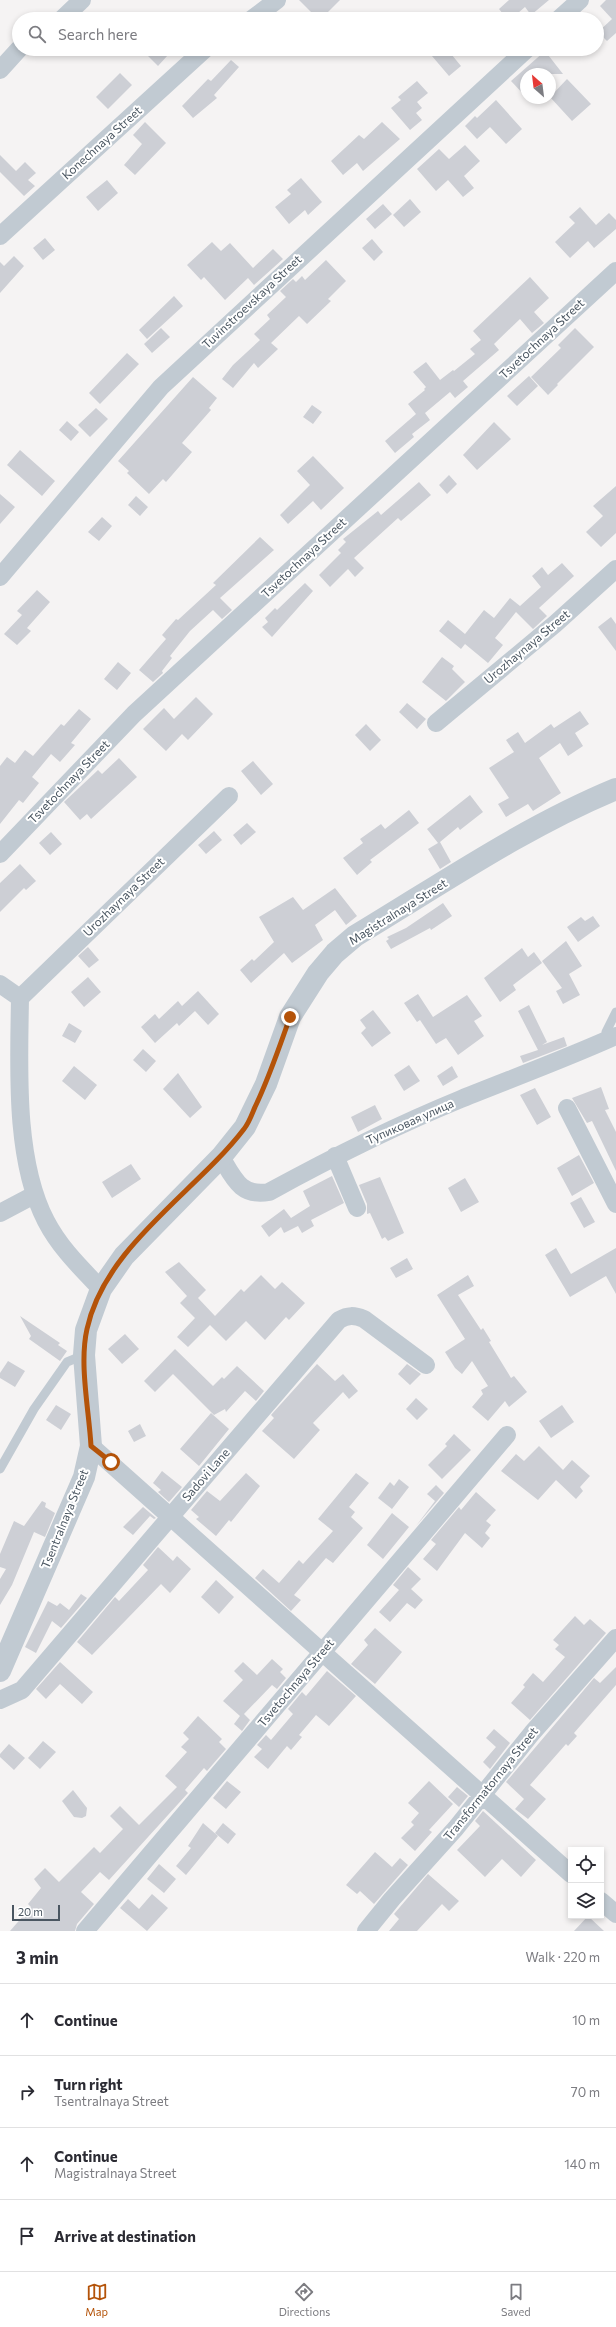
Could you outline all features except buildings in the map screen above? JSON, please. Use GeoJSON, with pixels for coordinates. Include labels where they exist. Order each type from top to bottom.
{"type":"FeatureCollection","features":[{"type":"Feature","properties":{"kind":"street"},"geometry":{"type":"LineString","coordinates":[[69,12],[82,0]]}},
{"type":"Feature","properties":{"kind":"street"},"geometry":{"type":"LineString","coordinates":[[261,12],[277,0]]}},
{"type":"Feature","properties":{"kind":"street"},"geometry":{"type":"LineString","coordinates":[[567,12],[580,0]]}},
{"type":"Feature","properties":{"kind":"street"},"geometry":{"type":"LineString","coordinates":[[0,70],[13,56]]}},
{"type":"Feature","properties":{"kind":"street","name":"Konechnaya Street"},"geometry":{"type":"LineString","coordinates":[[0,236],[197,56]]}},
{"type":"Feature","properties":{"kind":"street","name":"Tuvinstroevskaya Street"},"geometry":{"type":"LineString","coordinates":[[0,577],[161,387],[519,56]]}},
{"type":"Feature","properties":{"kind":"street","name":"Tsvetochnaya Street"},"geometry":{"type":"LineString","coordinates":[[0,854],[134,714],[616,271]]}},
{"type":"Feature","properties":{"kind":"street","name":"Urozhaynaya Street"},"geometry":{"type":"LineString","coordinates":[[436,723],[555,624],[616,569]]}},
{"type":"Feature","properties":{"kind":"street","name":"Magistralnaya Street"},"geometry":{"type":"LineString","coordinates":[[101,1289],[129,1250],[221,1158],[246,1127],[266,1084],[290,1017],[318,973],[335,953],[355,936],[505,845],[589,800],[616,789]]}},
{"type":"Feature","properties":{"kind":"street","name":"Urozhaynaya Street"},"geometry":{"type":"LineString","coordinates":[[20,998],[229,796]]}},
{"type":"Feature","properties":{"kind":"street"},"geometry":{"type":"LineString","coordinates":[[0,984],[20,998],[19,1050],[24,1152],[34,1195],[46,1222],[69,1256],[101,1289]]}},
{"type":"Feature","properties":{"kind":"street","name":"Тупиковая улица"},"geometry":{"type":"LineString","coordinates":[[221,1158],[236,1182],[246,1191],[258,1194],[269,1192],[335,1156],[461,1100],[564,1060],[611,1038]]}},
{"type":"Feature","properties":{"kind":"street"},"geometry":{"type":"LineString","coordinates":[[567,1108],[616,1204]]}},
{"type":"Feature","properties":{"kind":"street"},"geometry":{"type":"LineString","coordinates":[[335,1156],[357,1208]]}},
{"type":"Feature","properties":{"kind":"street"},"geometry":{"type":"LineString","coordinates":[[0,1213],[34,1195]]}},
{"type":"Feature","properties":{"kind":"street","name":"Tsentralnaya Street"},"geometry":{"type":"LineString","coordinates":[[0,1671],[84,1478],[91,1446],[84,1355],[86,1330],[101,1289]]}},
{"type":"Feature","properties":{"kind":"street","name":"Sadovi Lane"},"geometry":{"type":"LineString","coordinates":[[0,1700],[22,1690],[339,1320],[346,1316],[355,1316],[364,1319],[426,1365]]}},
{"type":"Feature","properties":{"kind":"street","name":"Tsvetochnaya Street"},"geometry":{"type":"LineString","coordinates":[[85,1931],[507,1435]]}},
{"type":"Feature","properties":{"kind":"street"},"geometry":{"type":"LineString","coordinates":[[91,1446],[568,1871]]}},
{"type":"Feature","properties":{"kind":"street","name":"Transformatornaya Street"},"geometry":{"type":"LineString","coordinates":[[366,1931],[392,1899],[456,1828],[482,1794],[616,1638]]}},
{"type":"Feature","properties":{"kind":"street"},"geometry":{"type":"LineString","coordinates":[[604,1904],[616,1914]]}},
{"type":"Feature","properties":{"kind":"lane"},"geometry":{"type":"LineString","coordinates":[[611,1038],[606,1032],[616,1012]]}},
{"type":"Feature","properties":{"kind":"lane"},"geometry":{"type":"LineString","coordinates":[[0,1469],[34,1409],[67,1362],[84,1355]]}},
{"type":"Feature","properties":{"kind":"route"},"geometry":{"type":"LineString","coordinates":[[111,1462],[91,1446],[84,1355],[86,1330],[92,1310],[101,1289],[124,1256],[154,1223],[221,1158],[246,1127],[266,1084],[290,1017]]}}]}
